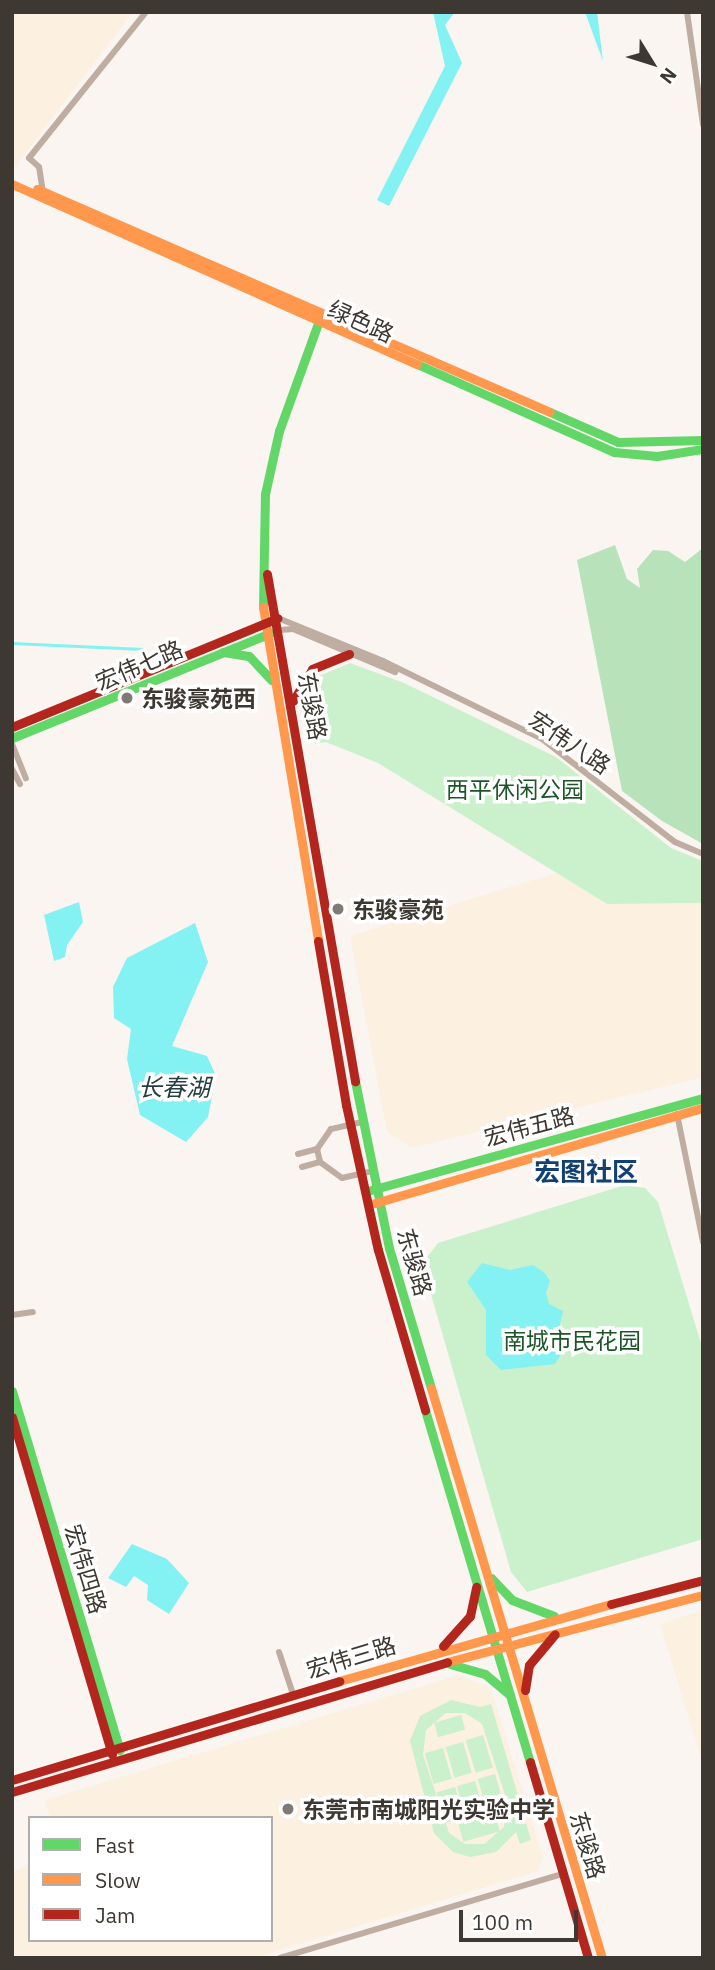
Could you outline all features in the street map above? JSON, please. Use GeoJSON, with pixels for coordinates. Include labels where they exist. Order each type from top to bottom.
{"type":"FeatureCollection","features":[{"type":"Feature","properties":{"kind":"street"},"geometry":{"type":"LineString","coordinates":[[43,192],[39,167],[29,158],[146,12]]}},
{"type":"Feature","properties":{"kind":"street"},"geometry":{"type":"LineString","coordinates":[[687,12],[703,125]]}},
{"type":"Feature","properties":{"kind":"street","name":"绿色路"},"geometry":{"type":"LineString","coordinates":[[12,178],[614,452],[657,456],[703,449]]}},
{"type":"Feature","properties":{"kind":"street","name":"绿色路"},"geometry":{"type":"LineString","coordinates":[[12,184],[319,319],[618,442],[655,444],[703,440]]}},
{"type":"Feature","properties":{"kind":"street","name":"东骏路"},"geometry":{"type":"LineString","coordinates":[[319,319],[270,463],[263,559],[265,624],[275,686],[350,1124],[368,1205],[588,1958]]}},
{"type":"Feature","properties":{"kind":"street","name":"东骏路"},"geometry":{"type":"LineString","coordinates":[[263,559],[280,629],[362,1122],[379,1202],[602,1958]]}},
{"type":"Feature","properties":{"kind":"street","name":"宏伟七路"},"geometry":{"type":"LineString","coordinates":[[12,727],[278,618]]}},
{"type":"Feature","properties":{"kind":"street","name":"宏伟八路"},"geometry":{"type":"LineString","coordinates":[[278,618],[542,739],[675,842],[703,854]]}},
{"type":"Feature","properties":{"kind":"street","name":"宏伟七路"},"geometry":{"type":"LineString","coordinates":[[12,737],[280,629]]}},
{"type":"Feature","properties":{"kind":"street","name":"宏伟八路"},"geometry":{"type":"LineString","coordinates":[[280,629],[293,629],[407,676]]}},
{"type":"Feature","properties":{"kind":"street"},"geometry":{"type":"LineString","coordinates":[[221,652],[249,656],[275,686]]}},
{"type":"Feature","properties":{"kind":"street"},"geometry":{"type":"LineString","coordinates":[[293,703],[312,669],[349,654]]}},
{"type":"Feature","properties":{"kind":"street"},"geometry":{"type":"LineString","coordinates":[[12,744],[26,778]]}},
{"type":"Feature","properties":{"kind":"street"},"geometry":{"type":"LineString","coordinates":[[12,769],[19,784]]}},
{"type":"Feature","properties":{"kind":"street","name":"宏伟五路"},"geometry":{"type":"LineString","coordinates":[[368,1205],[676,1110],[703,1098]]}},
{"type":"Feature","properties":{"kind":"street","name":"宏伟五路"},"geometry":{"type":"LineString","coordinates":[[365,1192],[676,1110],[703,1108]]}},
{"type":"Feature","properties":{"kind":"street"},"geometry":{"type":"LineString","coordinates":[[676,1110],[703,1242]]}},
{"type":"Feature","properties":{"kind":"street"},"geometry":{"type":"LineString","coordinates":[[298,1154],[317,1149],[331,1129],[362,1122]]}},
{"type":"Feature","properties":{"kind":"street"},"geometry":{"type":"LineString","coordinates":[[317,1149],[320,1162],[342,1178],[373,1171]]}},
{"type":"Feature","properties":{"kind":"street"},"geometry":{"type":"LineString","coordinates":[[302,1167],[320,1162]]}},
{"type":"Feature","properties":{"kind":"street"},"geometry":{"type":"LineString","coordinates":[[12,1315],[33,1312]]}},
{"type":"Feature","properties":{"kind":"street","name":"宏伟四路"},"geometry":{"type":"LineString","coordinates":[[12,1391],[115,1748]]}},
{"type":"Feature","properties":{"kind":"street","name":"宏伟四路"},"geometry":{"type":"LineString","coordinates":[[12,1417],[119,1760]]}},
{"type":"Feature","properties":{"kind":"street"},"geometry":{"type":"LineString","coordinates":[[488,1574],[512,1600],[560,1617]]}},
{"type":"Feature","properties":{"kind":"street","name":"宏伟三路"},"geometry":{"type":"LineString","coordinates":[[12,1780],[493,1634],[703,1580]]}},
{"type":"Feature","properties":{"kind":"street"},"geometry":{"type":"LineString","coordinates":[[436,1651],[461,1631],[470,1616],[477,1582]]}},
{"type":"Feature","properties":{"kind":"street","name":"宏伟三路"},"geometry":{"type":"LineString","coordinates":[[12,1792],[497,1648],[703,1595]]}},
{"type":"Feature","properties":{"kind":"street"},"geometry":{"type":"LineString","coordinates":[[524,1696],[530,1665],[559,1631]]}},
{"type":"Feature","properties":{"kind":"street"},"geometry":{"type":"LineString","coordinates":[[279,1651],[293,1694]]}},
{"type":"Feature","properties":{"kind":"street"},"geometry":{"type":"LineString","coordinates":[[445,1664],[485,1674],[512,1698]]}},
{"type":"Feature","properties":{"kind":"street"},"geometry":{"type":"LineString","coordinates":[[280,1958],[562,1874]]}},
{"type":"Feature","properties":{"kind":"shaded area"},"geometry":{"type":"Polygon","coordinates":[[[12,12],[133,12],[15,167],[12,165],[12,12]]]}},
{"type":"Feature","properties":{"kind":"shaded area"},"geometry":{"type":"Polygon","coordinates":[[[556,873],[607,904],[703,903],[703,1077],[411,1148],[387,1131],[350,936],[556,873]]]}},
{"type":"Feature","properties":{"kind":"shaded area"},"geometry":{"type":"Polygon","coordinates":[[[703,1610],[703,1764],[660,1624],[703,1610]]]}},
{"type":"Feature","properties":{"kind":"shaded area","name":"东莞市南城阳光实验中学"},"geometry":{"type":"Polygon","coordinates":[[[459,1675],[491,1689],[543,1858],[538,1871],[253,1958],[12,1958],[12,1871],[28,1867],[28,1942],[273,1942],[273,1816],[49,1816],[45,1800],[459,1675]]]}},
{"type":"Feature","properties":{"kind":"green space"},"geometry":{"type":"Polygon","coordinates":[[[615,545],[627,579],[640,588],[637,569],[653,550],[668,551],[685,562],[703,548],[703,844],[662,821],[622,791],[577,560],[615,545]]]}},
{"type":"Feature","properties":{"kind":"green space","name":"西平休闲公园"},"geometry":{"type":"Polygon","coordinates":[[[350,663],[404,683],[556,757],[671,848],[703,861],[703,903],[607,904],[378,763],[326,742],[315,744],[305,694],[319,676],[350,663]]]}},
{"type":"Feature","properties":{"kind":"green space","name":"南城市民花园"},"geometry":{"type":"Polygon","coordinates":[[[625,1185],[645,1188],[658,1202],[703,1350],[703,1539],[527,1592],[511,1572],[424,1270],[425,1260],[438,1243],[625,1185]]]}},
{"type":"Feature","properties":{"kind":"green space"},"geometry":{"type":"Polygon","coordinates":[[[451,1700],[480,1707],[491,1704],[531,1840],[520,1844],[516,1832],[496,1852],[470,1857],[453,1852],[434,1833],[410,1741],[420,1716],[451,1700]],[[446,1713],[426,1730],[423,1755],[449,1833],[465,1844],[484,1844],[504,1827],[507,1801],[482,1724],[465,1713],[446,1713]]]}},
{"type":"Feature","properties":{"kind":"green space"},"geometry":{"type":"Polygon","coordinates":[[[461,1715],[465,1729],[438,1737],[434,1723],[461,1715]]]}},
{"type":"Feature","properties":{"kind":"green space"},"geometry":{"type":"Polygon","coordinates":[[[483,1735],[493,1768],[476,1773],[466,1740],[483,1735]]]}},
{"type":"Feature","properties":{"kind":"green space"},"geometry":{"type":"Polygon","coordinates":[[[463,1742],[472,1773],[455,1778],[446,1747],[463,1742]]]}},
{"type":"Feature","properties":{"kind":"green space"},"geometry":{"type":"Polygon","coordinates":[[[443,1748],[452,1779],[434,1784],[425,1753],[443,1748]]]}},
{"type":"Feature","properties":{"kind":"green space"},"geometry":{"type":"Polygon","coordinates":[[[495,1774],[504,1805],[487,1810],[478,1779],[495,1774]]]}},
{"type":"Feature","properties":{"kind":"green space"},"geometry":{"type":"Polygon","coordinates":[[[475,1781],[484,1812],[466,1817],[457,1786],[475,1781]]]}},
{"type":"Feature","properties":{"kind":"green space"},"geometry":{"type":"Polygon","coordinates":[[[455,1787],[464,1818],[446,1823],[437,1792],[455,1787]]]}},
{"type":"Feature","properties":{"kind":"green space"},"geometry":{"type":"Polygon","coordinates":[[[495,1814],[500,1831],[463,1842],[458,1824],[495,1814]]]}},
{"type":"Feature","properties":{"kind":"water"},"geometry":{"type":"Polygon","coordinates":[[[433,12],[455,12],[445,25],[462,63],[389,206],[377,200],[445,66],[433,12]]]}},
{"type":"Feature","properties":{"kind":"water"},"geometry":{"type":"Polygon","coordinates":[[[585,12],[597,12],[603,61],[585,12]]]}},
{"type":"Feature","properties":{"kind":"water"},"geometry":{"type":"Polygon","coordinates":[[[79,902],[83,922],[67,945],[65,957],[54,961],[44,915],[79,902]]]}},
{"type":"Feature","properties":{"kind":"water","name":"长春湖"},"geometry":{"type":"Polygon","coordinates":[[[195,923],[208,962],[172,1046],[207,1056],[216,1076],[208,1117],[186,1142],[140,1115],[127,1059],[131,1029],[114,1018],[113,987],[127,958],[195,923]]]}},
{"type":"Feature","properties":{"kind":"water"},"geometry":{"type":"Polygon","coordinates":[[[482,1263],[510,1270],[533,1265],[545,1273],[550,1281],[546,1293],[549,1304],[563,1311],[559,1329],[566,1346],[555,1364],[501,1370],[486,1355],[486,1310],[467,1282],[482,1263]]]}},
{"type":"Feature","properties":{"kind":"water"},"geometry":{"type":"Polygon","coordinates":[[[132,1544],[167,1559],[189,1583],[169,1614],[147,1600],[148,1585],[134,1576],[126,1587],[108,1578],[132,1544]]]}},
{"type":"Feature","properties":{"kind":"waterway"},"geometry":{"type":"LineString","coordinates":[[12,643],[143,649]]}},
{"type":"Feature","properties":{"kind":"traffic: fast"},"geometry":{"type":"LineString","coordinates":[[263,607],[265,494],[279,431],[321,315]]}},
{"type":"Feature","properties":{"kind":"traffic: fast"},"geometry":{"type":"LineString","coordinates":[[417,364],[614,452],[657,456],[703,449]]}},
{"type":"Feature","properties":{"kind":"traffic: fast"},"geometry":{"type":"LineString","coordinates":[[550,412],[618,442],[703,440]]}},
{"type":"Feature","properties":{"kind":"traffic: fast"},"geometry":{"type":"LineString","coordinates":[[12,738],[270,633]]}},
{"type":"Feature","properties":{"kind":"traffic: fast"},"geometry":{"type":"LineString","coordinates":[[223,652],[249,656],[271,680]]}},
{"type":"Feature","properties":{"kind":"traffic: fast"},"geometry":{"type":"LineString","coordinates":[[355,1081],[389,1248],[431,1388]]}},
{"type":"Feature","properties":{"kind":"traffic: fast"},"geometry":{"type":"LineString","coordinates":[[371,1190],[703,1098]]}},
{"type":"Feature","properties":{"kind":"traffic: fast"},"geometry":{"type":"LineString","coordinates":[[12,1391],[120,1750]]}},
{"type":"Feature","properties":{"kind":"traffic: fast"},"geometry":{"type":"LineString","coordinates":[[425,1410],[530,1762]]}},
{"type":"Feature","properties":{"kind":"traffic: fast"},"geometry":{"type":"LineString","coordinates":[[491,1578],[512,1600],[554,1616]]}},
{"type":"Feature","properties":{"kind":"traffic: fast"},"geometry":{"type":"LineString","coordinates":[[450,1664],[485,1674],[510,1695]]}},
{"type":"Feature","properties":{"kind":"traffic: slow"},"geometry":{"type":"LineString","coordinates":[[12,184],[417,364]]}},
{"type":"Feature","properties":{"kind":"traffic: slow"},"geometry":{"type":"LineString","coordinates":[[37,189],[550,412]]}},
{"type":"Feature","properties":{"kind":"traffic: slow"},"geometry":{"type":"LineString","coordinates":[[263,607],[318,941]]}},
{"type":"Feature","properties":{"kind":"traffic: slow"},"geometry":{"type":"LineString","coordinates":[[375,1203],[703,1108]]}},
{"type":"Feature","properties":{"kind":"traffic: slow"},"geometry":{"type":"LineString","coordinates":[[431,1388],[602,1958]]}},
{"type":"Feature","properties":{"kind":"traffic: slow"},"geometry":{"type":"LineString","coordinates":[[447,1662],[703,1595]]}},
{"type":"Feature","properties":{"kind":"traffic: slow"},"geometry":{"type":"LineString","coordinates":[[339,1681],[611,1604]]}},
{"type":"Feature","properties":{"kind":"traffic: jam"},"geometry":{"type":"LineString","coordinates":[[267,574],[355,1081]]}},
{"type":"Feature","properties":{"kind":"traffic: jam"},"geometry":{"type":"LineString","coordinates":[[12,727],[278,618]]}},
{"type":"Feature","properties":{"kind":"traffic: jam"},"geometry":{"type":"LineString","coordinates":[[293,701],[312,669],[349,654]]}},
{"type":"Feature","properties":{"kind":"traffic: jam"},"geometry":{"type":"LineString","coordinates":[[318,941],[346,1105],[378,1250],[425,1410]]}},
{"type":"Feature","properties":{"kind":"traffic: jam"},"geometry":{"type":"LineString","coordinates":[[12,1417],[112,1754]]}},
{"type":"Feature","properties":{"kind":"traffic: jam"},"geometry":{"type":"LineString","coordinates":[[611,1604],[703,1580]]}},
{"type":"Feature","properties":{"kind":"traffic: jam"},"geometry":{"type":"LineString","coordinates":[[443,1646],[470,1616],[476,1587]]}},
{"type":"Feature","properties":{"kind":"traffic: jam"},"geometry":{"type":"LineString","coordinates":[[525,1690],[529,1665],[555,1634]]}},
{"type":"Feature","properties":{"kind":"traffic: jam"},"geometry":{"type":"LineString","coordinates":[[12,1792],[447,1662]]}},
{"type":"Feature","properties":{"kind":"traffic: jam"},"geometry":{"type":"LineString","coordinates":[[12,1780],[339,1681]]}},
{"type":"Feature","properties":{"kind":"traffic: jam"},"geometry":{"type":"LineString","coordinates":[[530,1762],[588,1958]]}},
{"type":"Feature","properties":{"kind":"place","name":"东骏豪苑西"},"geometry":{"type":"Point","coordinates":[127,698]}},
{"type":"Feature","properties":{"kind":"place","name":"东骏豪苑"},"geometry":{"type":"Point","coordinates":[338,909]}},
{"type":"Feature","properties":{"kind":"place","name":"东莞市南城阳光实验中学"},"geometry":{"type":"Point","coordinates":[288,1809]}},
{"type":"Feature","properties":{"kind":"district","name":"宏图社区"},"geometry":{"type":"Point","coordinates":[586,1172]}}]}
